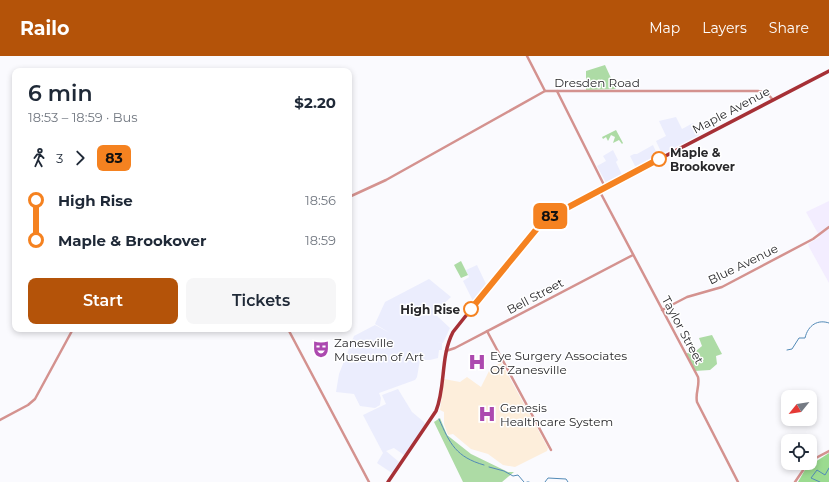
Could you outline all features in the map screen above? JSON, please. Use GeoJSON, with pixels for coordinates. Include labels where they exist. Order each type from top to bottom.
{"type":"FeatureCollection","features":[{"type":"Feature","properties":{"kind":"main road","name":"Maple Avenue"},"geometry":{"type":"LineString","coordinates":[[389,482],[437,408],[448,343],[458,325],[540,223],[599,190],[829,71]]}},
{"type":"Feature","properties":{"kind":"street"},"geometry":{"type":"LineString","coordinates":[[527,56],[545,92]]}},
{"type":"Feature","properties":{"kind":"street"},"geometry":{"type":"LineString","coordinates":[[557,91],[605,187]]}},
{"type":"Feature","properties":{"kind":"street","name":"Dresden Road"},"geometry":{"type":"LineString","coordinates":[[352,196],[386,180],[545,92],[758,91],[767,93],[773,100]]}},
{"type":"Feature","properties":{"kind":"street","name":"Taylor Street"},"geometry":{"type":"LineString","coordinates":[[599,190],[698,377],[699,383],[696,396],[697,402],[738,482]]}},
{"type":"Feature","properties":{"kind":"street","name":"Blue Avenue"},"geometry":{"type":"LineString","coordinates":[[662,310],[687,297],[722,286],[813,239],[829,227]]}},
{"type":"Feature","properties":{"kind":"street","name":"Bell Street"},"geometry":{"type":"LineString","coordinates":[[446,352],[633,255]]}},
{"type":"Feature","properties":{"kind":"street"},"geometry":{"type":"LineString","coordinates":[[487,331],[551,450]]}},
{"type":"Feature","properties":{"kind":"street"},"geometry":{"type":"LineString","coordinates":[[0,420],[28,405],[35,399],[71,332]]}},
{"type":"Feature","properties":{"kind":"street"},"geometry":{"type":"LineString","coordinates":[[290,332],[369,482]]}},
{"type":"Feature","properties":{"kind":"street"},"geometry":{"type":"LineString","coordinates":[[448,343],[453,349]]}},
{"type":"Feature","properties":{"kind":"street"},"geometry":{"type":"LineString","coordinates":[[817,458],[829,451]]}},
{"type":"Feature","properties":{"kind":"street"},"geometry":{"type":"LineString","coordinates":[[795,482],[803,470]]}},
{"type":"Feature","properties":{"kind":"shaded area"},"geometry":{"type":"Polygon","coordinates":[[[676,117],[682,129],[693,123],[699,135],[662,154],[656,141],[666,136],[659,121],[676,117]]]}},
{"type":"Feature","properties":{"kind":"shaded area"},"geometry":{"type":"Polygon","coordinates":[[[713,117],[717,126],[708,130],[704,122],[713,117]]]}},
{"type":"Feature","properties":{"kind":"shaded area"},"geometry":{"type":"Polygon","coordinates":[[[653,145],[658,156],[636,168],[630,156],[637,154],[653,145]]]}},
{"type":"Feature","properties":{"kind":"shaded area"},"geometry":{"type":"Polygon","coordinates":[[[613,150],[618,160],[616,162],[622,175],[606,183],[597,166],[606,161],[603,156],[613,150]]]}},
{"type":"Feature","properties":{"kind":"shaded area"},"geometry":{"type":"Polygon","coordinates":[[[829,201],[829,283],[808,244],[820,237],[806,212],[829,201]]]}},
{"type":"Feature","properties":{"kind":"shaded area"},"geometry":{"type":"Polygon","coordinates":[[[477,265],[486,284],[473,301],[463,281],[469,277],[466,270],[477,265]]]}},
{"type":"Feature","properties":{"kind":"shaded area"},"geometry":{"type":"Polygon","coordinates":[[[429,279],[451,297],[436,311],[437,316],[450,328],[443,343],[436,342],[442,343],[442,350],[439,350],[438,358],[420,360],[417,377],[415,380],[379,393],[381,398],[380,405],[375,408],[360,406],[354,394],[336,392],[339,374],[354,336],[375,325],[390,333],[375,324],[385,302],[429,279]]]}},
{"type":"Feature","properties":{"kind":"shaded area","name":"Genesis Healthcare System"},"geometry":{"type":"Polygon","coordinates":[[[501,362],[548,448],[547,451],[515,467],[503,465],[488,454],[471,449],[453,434],[448,435],[444,424],[444,412],[440,410],[444,379],[460,382],[467,377],[481,387],[489,371],[501,362]]]}},
{"type":"Feature","properties":{"kind":"shaded area"},"geometry":{"type":"Polygon","coordinates":[[[398,389],[412,412],[424,422],[425,425],[404,455],[394,448],[386,451],[399,462],[392,473],[377,463],[383,453],[363,415],[386,404],[382,395],[398,389]]]}},
{"type":"Feature","properties":{"kind":"green space"},"geometry":{"type":"Polygon","coordinates":[[[605,65],[616,89],[586,90],[586,71],[605,65]]]}},
{"type":"Feature","properties":{"kind":"green space"},"geometry":{"type":"Polygon","coordinates":[[[616,130],[623,143],[622,144],[619,140],[613,143],[615,137],[611,135],[608,141],[606,137],[603,139],[602,137],[616,130]]]}},
{"type":"Feature","properties":{"kind":"green space"},"geometry":{"type":"Polygon","coordinates":[[[461,261],[468,275],[461,278],[454,265],[461,261]]]}},
{"type":"Feature","properties":{"kind":"green space"},"geometry":{"type":"Polygon","coordinates":[[[712,335],[722,354],[716,356],[717,364],[710,370],[695,371],[686,354],[691,351],[696,351],[702,346],[699,338],[712,335]]]}},
{"type":"Feature","properties":{"kind":"green space"},"geometry":{"type":"Polygon","coordinates":[[[440,418],[447,435],[471,454],[508,472],[514,472],[502,482],[463,482],[434,422],[440,418]]]}},
{"type":"Feature","properties":{"kind":"green space"},"geometry":{"type":"Polygon","coordinates":[[[829,453],[829,482],[798,482],[805,470],[817,470],[817,461],[829,453]]]}},
{"type":"Feature","properties":{"kind":"waterway"},"geometry":{"type":"LineString","coordinates":[[787,350],[792,349],[799,338],[805,338],[806,333],[814,324],[821,322],[829,323]]}},
{"type":"Feature","properties":{"kind":"waterway"},"geometry":{"type":"LineString","coordinates":[[439,419],[447,436],[460,454],[474,462],[484,465]]}},
{"type":"Feature","properties":{"kind":"waterway"},"geometry":{"type":"LineString","coordinates":[[489,467],[504,471],[513,476],[518,475],[524,482]]}},
{"type":"Feature","properties":{"kind":"waterway"},"geometry":{"type":"LineString","coordinates":[[820,482],[811,478],[817,470],[825,475],[829,468]]}},
{"type":"Feature","properties":{"kind":"waterway"},"geometry":{"type":"LineString","coordinates":[[545,482],[548,478],[566,479],[568,482]]}},
{"type":"Feature","properties":{"kind":"bus line","name":"83"},"geometry":{"type":"LineString","coordinates":[[471,309],[540,223],[551,215],[659,159]]}},
{"type":"Feature","properties":{"kind":"place","name":"Maple & Brookover"},"geometry":{"type":"Point","coordinates":[659,159]}},
{"type":"Feature","properties":{"kind":"place","name":"High Rise"},"geometry":{"type":"Point","coordinates":[471,309]}},
{"type":"Feature","properties":{"kind":"place","name":"Zanesville Museum of Art"},"geometry":{"type":"Point","coordinates":[321,349]}},
{"type":"Feature","properties":{"kind":"place","name":"Eye Surgery Associates Of Zanesville"},"geometry":{"type":"Point","coordinates":[477,362]}},
{"type":"Feature","properties":{"kind":"place","name":"Genesis Healthcare System"},"geometry":{"type":"Point","coordinates":[487,414]}}]}
